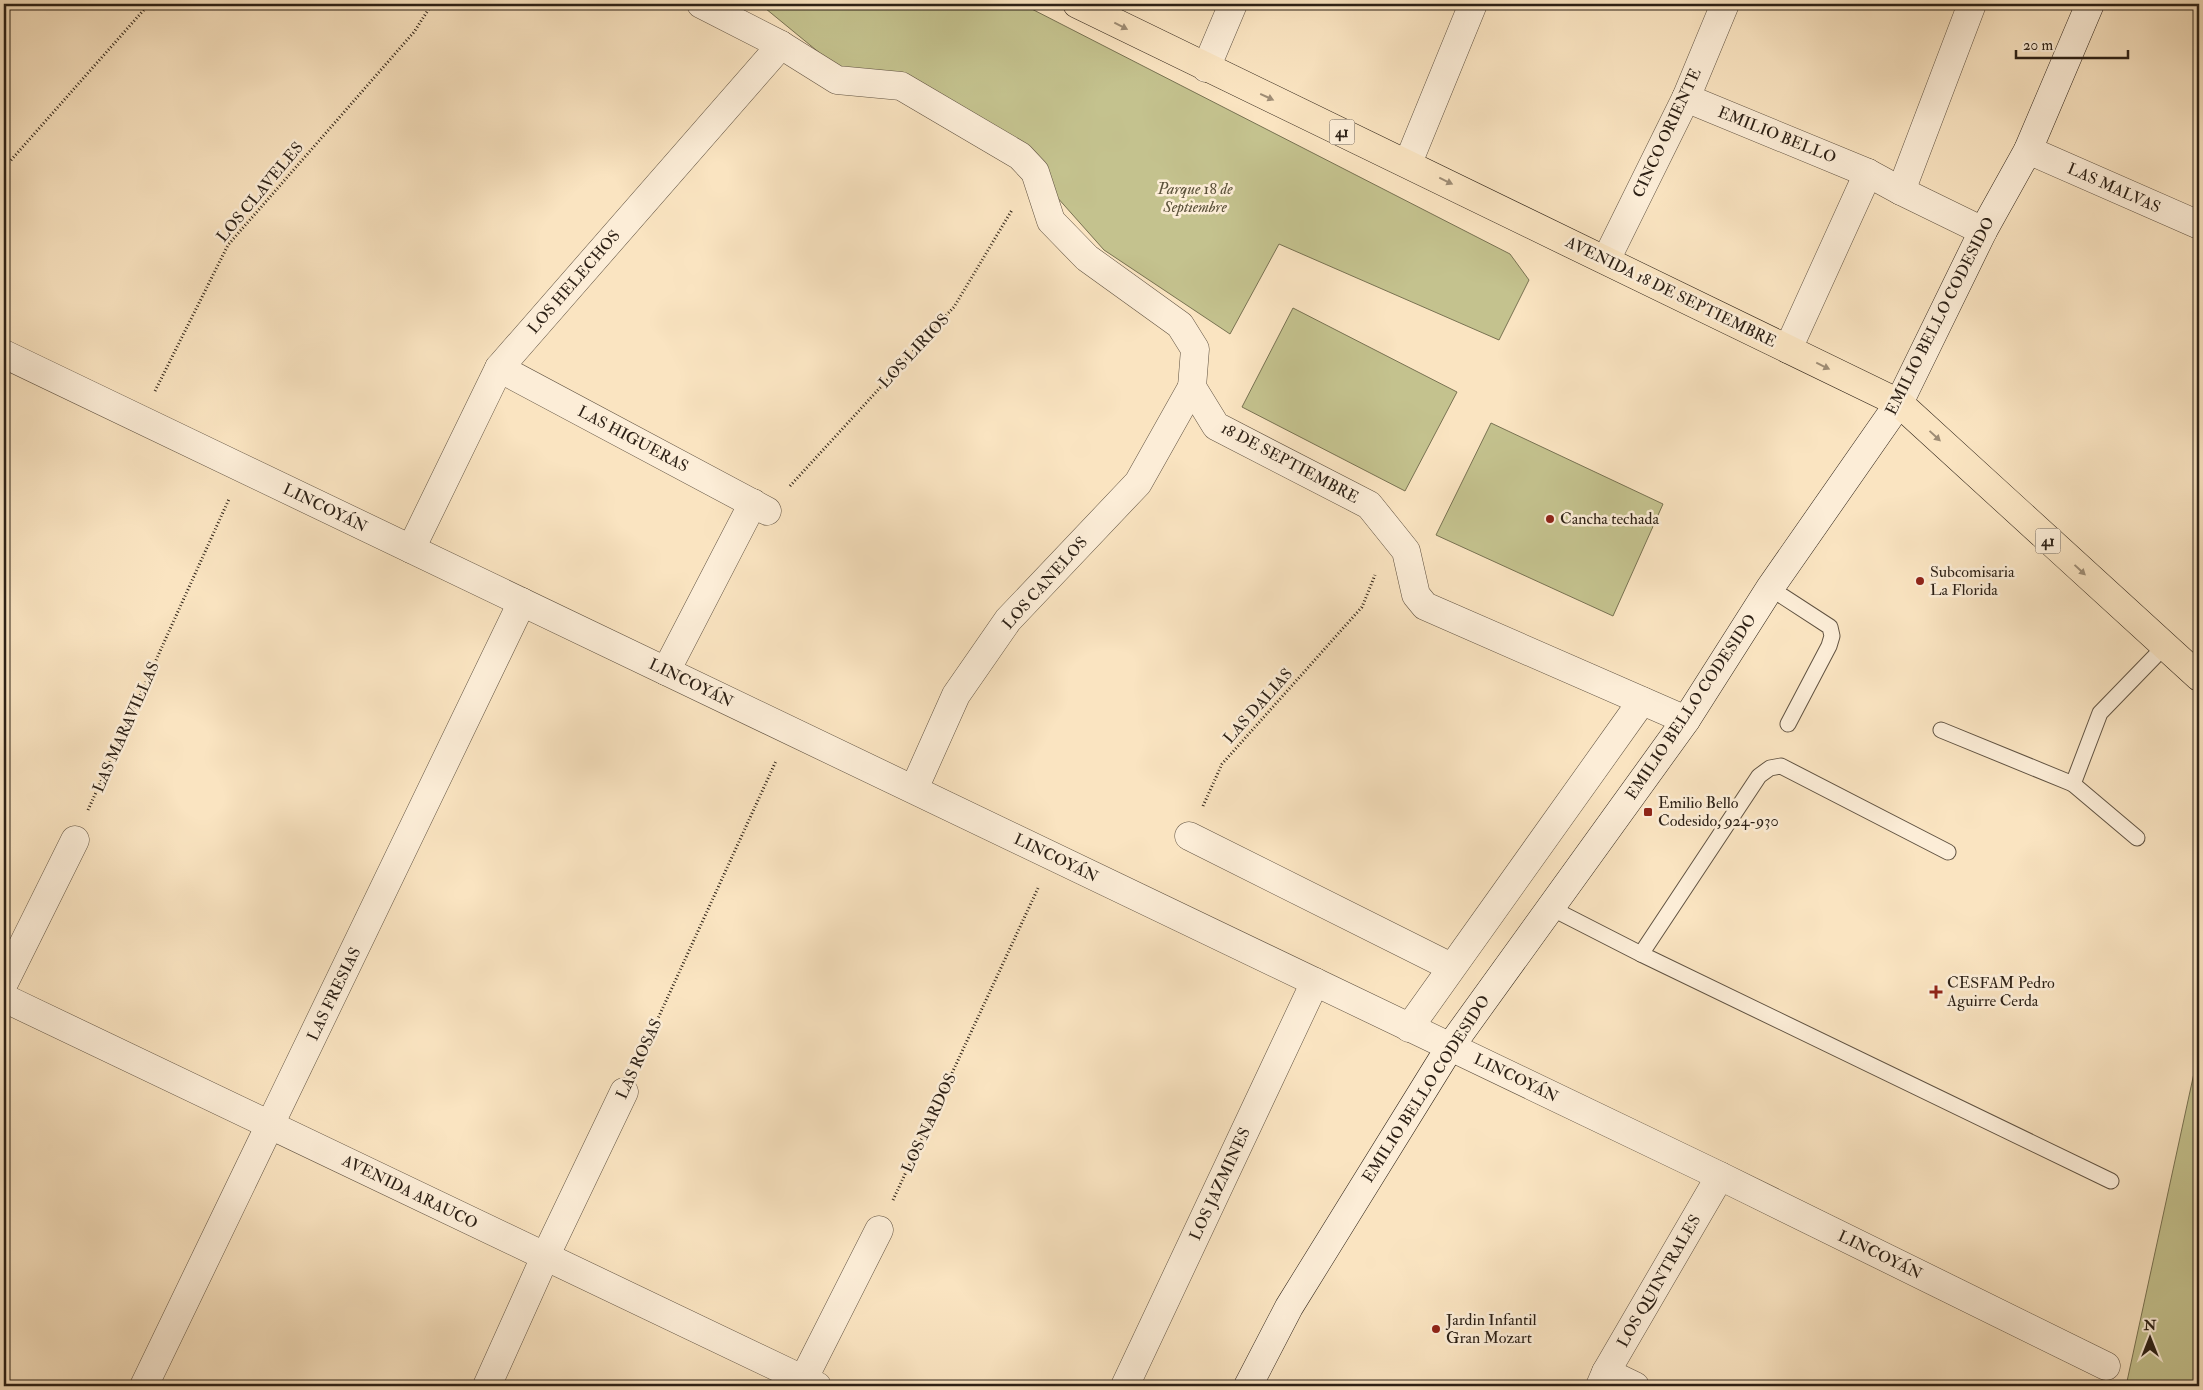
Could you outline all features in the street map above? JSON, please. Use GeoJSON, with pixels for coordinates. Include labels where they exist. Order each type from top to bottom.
{"type":"FeatureCollection","features":[{"type":"Feature","properties":{"kind":"main road","name":"AVENIDA 18 DE SEPTIEMBRE"},"geometry":{"type":"LineString","coordinates":[[1077,4],[1206,68],[1408,163],[1899,403],[2199,677]]}},
{"type":"Feature","properties":{"kind":"street"},"geometry":{"type":"LineString","coordinates":[[702,4],[781,45],[837,80],[901,86],[1020,156],[1035,172],[1051,221],[1087,258],[1180,325],[1195,350],[1192,387]]}},
{"type":"Feature","properties":{"kind":"street"},"geometry":{"type":"LineString","coordinates":[[1206,68],[1233,4]]}},
{"type":"Feature","properties":{"kind":"street"},"geometry":{"type":"LineString","coordinates":[[1408,163],[1473,4]]}},
{"type":"Feature","properties":{"kind":"street","name":"CINCO ORIENTE"},"geometry":{"type":"LineString","coordinates":[[1606,260],[1686,98],[1725,4]]}},
{"type":"Feature","properties":{"kind":"street"},"geometry":{"type":"LineString","coordinates":[[1901,192],[1972,4]]}},
{"type":"Feature","properties":{"kind":"street","name":"EMILIO BELLO CODESIDO"},"geometry":{"type":"LineString","coordinates":[[1248,1386],[1289,1307],[1450,1047],[1686,720],[1770,588],[1899,403],[1983,231],[2028,150],[2090,4]]}},
{"type":"Feature","properties":{"kind":"street","name":"LOS HELECHOS"},"geometry":{"type":"LineString","coordinates":[[411,549],[499,368],[781,45]]}},
{"type":"Feature","properties":{"kind":"street","name":"EMILIO BELLO"},"geometry":{"type":"LineString","coordinates":[[1686,98],[1868,173],[1901,192],[1983,231]]}},
{"type":"Feature","properties":{"kind":"street","name":"LAS MALVAS"},"geometry":{"type":"LineString","coordinates":[[2028,150],[2199,225]]}},
{"type":"Feature","properties":{"kind":"street"},"geometry":{"type":"LineString","coordinates":[[1788,349],[1868,173]]}},
{"type":"Feature","properties":{"kind":"street","name":"LINCOYÁN"},"geometry":{"type":"LineString","coordinates":[[4,354],[1720,1176],[2106,1366]]}},
{"type":"Feature","properties":{"kind":"street","name":"LAS HIGUERAS"},"geometry":{"type":"LineString","coordinates":[[499,368],[760,507]]}},
{"type":"Feature","properties":{"kind":"street","name":"18 DE SEPTIEMBRE"},"geometry":{"type":"LineString","coordinates":[[1192,387],[1216,426],[1369,505],[1393,532],[1406,551],[1416,595],[1425,606],[1686,720]]}},
{"type":"Feature","properties":{"kind":"street","name":"LOS CANELOS"},"geometry":{"type":"LineString","coordinates":[[914,789],[956,695],[1008,620],[1138,483],[1192,387]]}},
{"type":"Feature","properties":{"kind":"street"},"geometry":{"type":"LineString","coordinates":[[666,671],[760,507]]}},
{"type":"Feature","properties":{"kind":"street","name":"LAS FRESIAS"},"geometry":{"type":"LineString","coordinates":[[144,1386],[522,602]]}},
{"type":"Feature","properties":{"kind":"street"},"geometry":{"type":"LineString","coordinates":[[1410,1028],[1451,967],[1642,701]]}},
{"type":"Feature","properties":{"kind":"street"},"geometry":{"type":"LineString","coordinates":[[1189,836],[1451,967]]}},
{"type":"Feature","properties":{"kind":"street"},"geometry":{"type":"LineString","coordinates":[[4,983],[75,840]]}},
{"type":"Feature","properties":{"kind":"street","name":"LOS JAZMINES"},"geometry":{"type":"LineString","coordinates":[[1125,1386],[1315,982]]}},
{"type":"Feature","properties":{"kind":"street","name":"AVENIDA ARAUCO"},"geometry":{"type":"LineString","coordinates":[[4,998],[545,1256],[806,1384]]}},
{"type":"Feature","properties":{"kind":"street","name":"LAS ROSAS"},"geometry":{"type":"LineString","coordinates":[[487,1386],[545,1256],[624,1092]]}},
{"type":"Feature","properties":{"kind":"street","name":"LOS QUINTRALES"},"geometry":{"type":"LineString","coordinates":[[1603,1379],[1720,1176]]}},
{"type":"Feature","properties":{"kind":"street"},"geometry":{"type":"LineString","coordinates":[[806,1384],[879,1230]]}},
{"type":"Feature","properties":{"kind":"street"},"geometry":{"type":"LineString","coordinates":[[1603,1379],[1634,1386]]}},
{"type":"Feature","properties":{"kind":"lane"},"geometry":{"type":"LineString","coordinates":[[1770,588],[1830,627],[1832,636],[1830,646],[1788,724]]}},
{"type":"Feature","properties":{"kind":"lane"},"geometry":{"type":"LineString","coordinates":[[2073,784],[2100,713],[2164,647]]}},
{"type":"Feature","properties":{"kind":"lane"},"geometry":{"type":"LineString","coordinates":[[1941,730],[2073,784],[2137,838]]}},
{"type":"Feature","properties":{"kind":"lane"},"geometry":{"type":"LineString","coordinates":[[1641,954],[1759,776],[1770,768],[1781,766],[1948,852]]}},
{"type":"Feature","properties":{"kind":"lane"},"geometry":{"type":"LineString","coordinates":[[1551,908],[1641,954],[2111,1181]]}},
{"type":"Feature","properties":{"kind":"path"},"geometry":{"type":"LineString","coordinates":[[4,168],[149,4]]}},
{"type":"Feature","properties":{"kind":"path","name":"LOS CLAVELES"},"geometry":{"type":"LineString","coordinates":[[140,419],[228,245],[414,32],[432,4]]}},
{"type":"Feature","properties":{"kind":"path","name":"LOS LIRIOS"},"geometry":{"type":"LineString","coordinates":[[760,507],[954,307],[1035,172]]}},
{"type":"Feature","properties":{"kind":"path","name":"LAS MARAVILLAS"},"geometry":{"type":"LineString","coordinates":[[75,840],[243,468]]}},
{"type":"Feature","properties":{"kind":"path","name":"LAS DALIAS"},"geometry":{"type":"LineString","coordinates":[[1189,836],[1222,764],[1362,607],[1393,532]]}},
{"type":"Feature","properties":{"kind":"path","name":"LAS ROSAS"},"geometry":{"type":"LineString","coordinates":[[624,1092],[790,731]]}},
{"type":"Feature","properties":{"kind":"path","name":"LOS NARDOS"},"geometry":{"type":"LineString","coordinates":[[879,1230],[1053,856]]}},
{"type":"Feature","properties":{"kind":"green space","name":"Parque 18 de Septiembre"},"geometry":{"type":"Polygon","coordinates":[[[760,4],[1022,4],[1510,254],[1529,280],[1499,340],[1279,244],[1230,334],[1104,250],[1056,196],[1040,158],[904,73],[838,68],[760,4]]]}},
{"type":"Feature","properties":{"kind":"green space"},"geometry":{"type":"Polygon","coordinates":[[[1293,308],[1457,392],[1405,491],[1242,407],[1293,308]]]}},
{"type":"Feature","properties":{"kind":"green space","name":"Cancha techada"},"geometry":{"type":"Polygon","coordinates":[[[1491,423],[1663,504],[1613,616],[1436,535],[1491,423]]]}},
{"type":"Feature","properties":{"kind":"green space"},"geometry":{"type":"Polygon","coordinates":[[[2199,1050],[2199,1386],[2126,1386],[2199,1050]]]}},
{"type":"Feature","properties":{"kind":"place","name":"Cancha techada"},"geometry":{"type":"Point","coordinates":[1550,519]}},
{"type":"Feature","properties":{"kind":"place","name":"Subcomisaria La Florida"},"geometry":{"type":"Point","coordinates":[1920,581]}},
{"type":"Feature","properties":{"kind":"place","name":"Emilio Bello Codesido, 924-930"},"geometry":{"type":"Point","coordinates":[1648,812]}},
{"type":"Feature","properties":{"kind":"place","name":"CESFAM Pedro Aguirre Cerda"},"geometry":{"type":"Point","coordinates":[1936,992]}},
{"type":"Feature","properties":{"kind":"place","name":"Jardin Infantil Gran Mozart"},"geometry":{"type":"Point","coordinates":[1436,1329]}}]}
